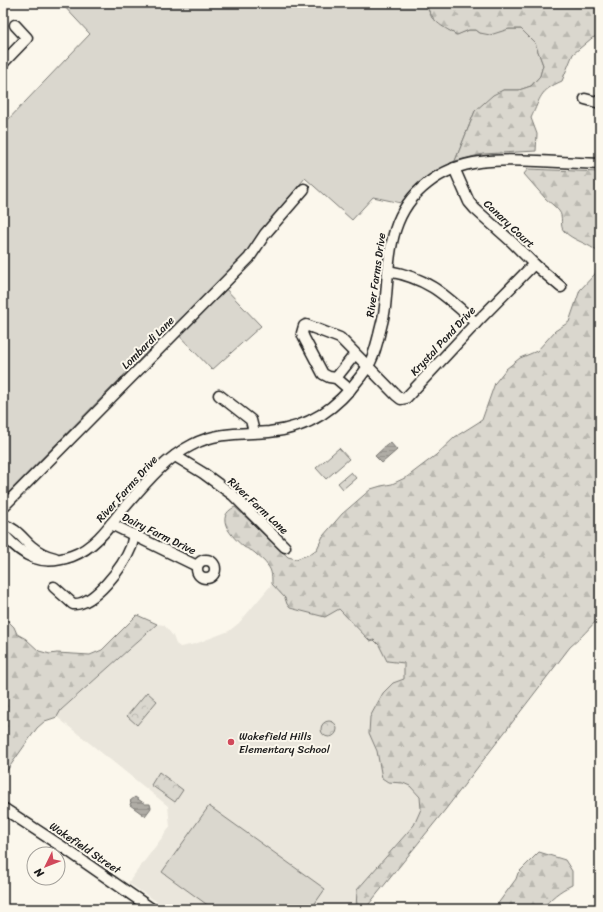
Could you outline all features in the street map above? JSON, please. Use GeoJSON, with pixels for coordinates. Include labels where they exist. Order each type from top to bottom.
{"type":"FeatureCollection","features":[{"type":"Feature","properties":{"kind":"street"},"geometry":{"type":"LineString","coordinates":[[3,63],[27,38],[15,25]]}},
{"type":"Feature","properties":{"kind":"street"},"geometry":{"type":"LineString","coordinates":[[585,99],[600,103]]}},
{"type":"Feature","properties":{"kind":"street","name":"River Farms Drive"},"geometry":{"type":"LineString","coordinates":[[3,534],[17,548],[37,560],[44,561],[71,556],[82,551],[95,541],[156,473],[175,456],[193,444],[233,433],[283,430],[307,423],[332,408],[350,390],[368,367],[376,348],[384,318],[389,253],[399,219],[408,203],[428,182],[439,175],[454,168],[486,160],[600,164]]}},
{"type":"Feature","properties":{"kind":"street","name":"Canary Court"},"geometry":{"type":"LineString","coordinates":[[454,168],[469,202],[475,209],[561,287]]}},
{"type":"Feature","properties":{"kind":"street","name":"Lombardi Lane"},"geometry":{"type":"LineString","coordinates":[[3,507],[249,258],[265,234],[304,189]]}},
{"type":"Feature","properties":{"kind":"street","name":"Krystal Pond Drive"},"geometry":{"type":"LineString","coordinates":[[368,367],[396,395],[401,399],[406,398],[534,264]]}},
{"type":"Feature","properties":{"kind":"street"},"geometry":{"type":"LineString","coordinates":[[388,271],[402,274],[428,284],[448,297],[476,323]]}},
{"type":"Feature","properties":{"kind":"street"},"geometry":{"type":"LineString","coordinates":[[350,390],[336,378],[323,374],[302,333],[304,326],[306,325],[340,338],[368,367]]}},
{"type":"Feature","properties":{"kind":"street"},"geometry":{"type":"LineString","coordinates":[[336,378],[355,354]]}},
{"type":"Feature","properties":{"kind":"street"},"geometry":{"type":"LineString","coordinates":[[219,395],[251,420],[254,432]]}},
{"type":"Feature","properties":{"kind":"street","name":"River Farm Lane"},"geometry":{"type":"LineString","coordinates":[[175,456],[203,473],[233,495],[285,547]]}},
{"type":"Feature","properties":{"kind":"street","name":"Dairy Farm Drive"},"geometry":{"type":"LineString","coordinates":[[111,524],[197,566]]}},
{"type":"Feature","properties":{"kind":"street"},"geometry":{"type":"LineString","coordinates":[[3,525],[11,527],[30,545],[40,552],[56,559]]}},
{"type":"Feature","properties":{"kind":"street"},"geometry":{"type":"LineString","coordinates":[[54,587],[73,604],[81,604],[88,601],[102,589],[120,567],[130,548],[134,535]]}},
{"type":"Feature","properties":{"kind":"street","name":"Wakefield Street"},"geometry":{"type":"LineString","coordinates":[[3,808],[152,909]]}},
{"type":"Feature","properties":{"kind":"shaded area"},"geometry":{"type":"Polygon","coordinates":[[[390,442],[397,450],[382,463],[375,456],[390,442]]]}},
{"type":"Feature","properties":{"kind":"shaded area","name":"Wakefield Hills Elementary School"},"geometry":{"type":"Polygon","coordinates":[[[272,584],[285,598],[290,608],[304,611],[339,609],[370,641],[374,640],[379,645],[387,661],[404,663],[404,679],[393,683],[369,733],[377,751],[382,778],[388,782],[403,783],[410,786],[420,797],[421,809],[414,825],[357,890],[356,909],[168,909],[128,883],[170,827],[168,806],[57,717],[61,710],[157,624],[164,625],[173,636],[176,644],[180,647],[195,644],[229,631],[239,623],[272,584]]]}},
{"type":"Feature","properties":{"kind":"shaded area"},"geometry":{"type":"Polygon","coordinates":[[[135,797],[145,804],[150,804],[151,808],[145,816],[130,805],[130,801],[135,797]]]}},
{"type":"Feature","properties":{"kind":"green space"},"geometry":{"type":"Polygon","coordinates":[[[61,3],[425,3],[432,18],[456,35],[469,30],[476,30],[480,33],[521,29],[535,43],[543,65],[540,76],[531,86],[519,90],[503,90],[475,111],[455,161],[426,179],[401,203],[373,197],[352,220],[305,178],[269,222],[246,256],[220,283],[261,326],[212,370],[171,327],[3,498],[3,125],[90,34],[61,3]]]}},
{"type":"Feature","properties":{"kind":"green space"},"geometry":{"type":"Polygon","coordinates":[[[425,3],[600,3],[600,35],[592,38],[573,54],[562,81],[549,88],[542,95],[531,118],[537,134],[536,151],[483,154],[455,161],[475,111],[493,95],[503,90],[519,90],[531,86],[540,76],[543,65],[535,43],[521,29],[509,29],[490,35],[480,33],[476,30],[469,30],[457,35],[438,23],[425,3]]]}},
{"type":"Feature","properties":{"kind":"green space"},"geometry":{"type":"Polygon","coordinates":[[[528,169],[600,172],[600,617],[570,647],[445,810],[365,909],[356,909],[357,890],[414,825],[421,809],[420,797],[410,786],[403,783],[388,782],[382,778],[377,751],[369,733],[370,717],[383,693],[393,683],[404,679],[404,663],[387,661],[379,645],[374,640],[370,641],[339,609],[325,617],[290,608],[285,598],[272,584],[271,572],[267,564],[254,552],[244,547],[234,538],[227,527],[225,516],[235,507],[288,557],[296,559],[310,554],[317,549],[323,536],[342,514],[371,489],[392,484],[407,477],[436,455],[455,437],[482,420],[495,383],[506,369],[520,358],[537,351],[555,331],[569,322],[580,290],[595,274],[599,261],[599,253],[564,231],[559,211],[545,198],[524,174],[528,169]]]}},
{"type":"Feature","properties":{"kind":"green space"},"geometry":{"type":"Polygon","coordinates":[[[339,448],[349,459],[326,479],[316,468],[339,448]]]}},
{"type":"Feature","properties":{"kind":"green space"},"geometry":{"type":"Polygon","coordinates":[[[351,472],[356,478],[343,489],[338,483],[351,472]]]}},
{"type":"Feature","properties":{"kind":"green space"},"geometry":{"type":"Polygon","coordinates":[[[137,615],[157,624],[61,710],[57,717],[45,721],[37,728],[3,776],[3,616],[14,627],[17,634],[26,639],[39,651],[50,654],[90,655],[102,650],[137,615]]]}},
{"type":"Feature","properties":{"kind":"green space"},"geometry":{"type":"Polygon","coordinates":[[[147,692],[157,701],[137,725],[127,716],[147,692]]]}},
{"type":"Feature","properties":{"kind":"green space"},"geometry":{"type":"Polygon","coordinates":[[[326,721],[332,721],[337,726],[335,735],[332,737],[326,737],[321,732],[321,726],[326,721]]]}},
{"type":"Feature","properties":{"kind":"green space"},"geometry":{"type":"Polygon","coordinates":[[[159,772],[183,790],[175,802],[151,785],[159,772]]]}},
{"type":"Feature","properties":{"kind":"green space"},"geometry":{"type":"Polygon","coordinates":[[[209,806],[325,889],[311,909],[213,909],[162,872],[209,806]]]}},
{"type":"Feature","properties":{"kind":"green space"},"geometry":{"type":"Polygon","coordinates":[[[539,852],[565,860],[572,871],[572,885],[556,895],[542,909],[494,909],[516,879],[518,873],[539,852]]]}},
{"type":"Feature","properties":{"kind":"place","name":"Wakefield Hills Elementary School"},"geometry":{"type":"Point","coordinates":[231,742]}}]}
